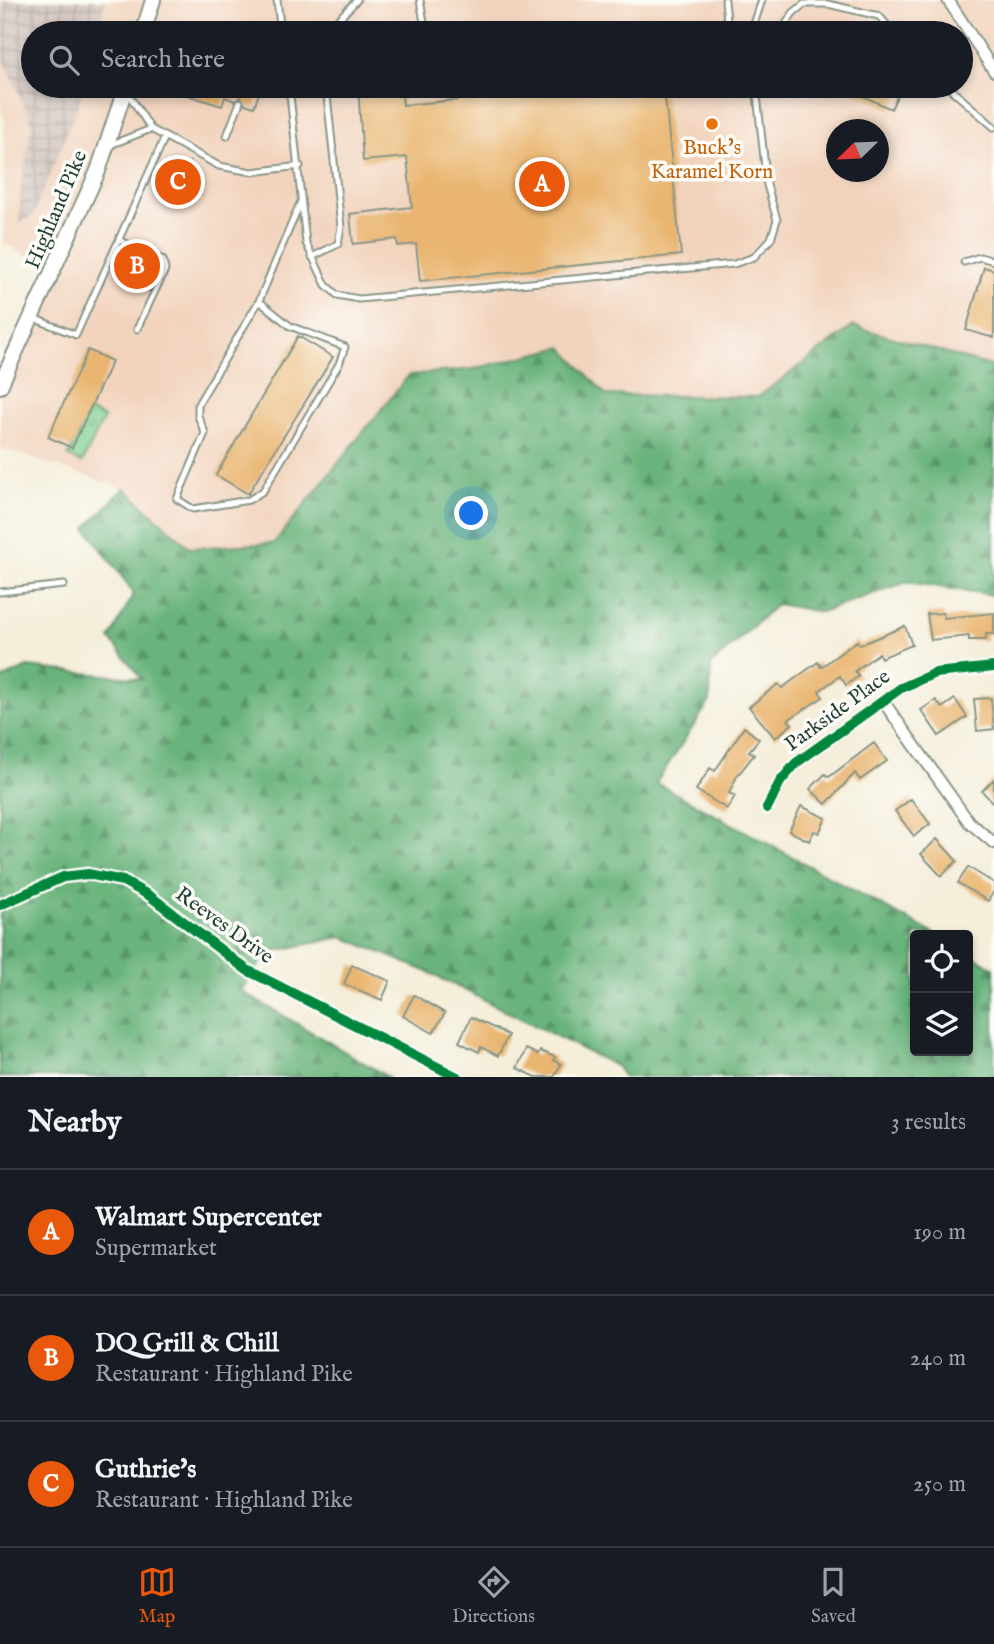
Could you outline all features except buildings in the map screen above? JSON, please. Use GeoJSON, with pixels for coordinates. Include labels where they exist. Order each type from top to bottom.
{"type":"FeatureCollection","features":[{"type":"Feature","properties":{"kind":"main road"},"geometry":{"type":"LineString","coordinates":[[147,21],[153,0]]}},
{"type":"Feature","properties":{"kind":"main road","name":"Highland Pike"},"geometry":{"type":"LineString","coordinates":[[0,386],[33,318],[107,146],[122,98]]}},
{"type":"Feature","properties":{"kind":"street"},"geometry":{"type":"LineString","coordinates":[[948,0],[962,21]]}},
{"type":"Feature","properties":{"kind":"street"},"geometry":{"type":"LineString","coordinates":[[973,39],[994,71]]}},
{"type":"Feature","properties":{"kind":"street","name":"Parkside Place"},"geometry":{"type":"LineString","coordinates":[[767,808],[780,782],[796,763],[901,688],[935,673],[994,667]]}},
{"type":"Feature","properties":{"kind":"street"},"geometry":{"type":"LineString","coordinates":[[883,701],[970,822],[994,843]]}},
{"type":"Feature","properties":{"kind":"street","name":"Reeves Drive"},"geometry":{"type":"LineString","coordinates":[[0,905],[63,877],[89,874],[123,881],[150,896],[247,970],[457,1077]]}},
{"type":"Feature","properties":{"kind":"lane"},"geometry":{"type":"LineString","coordinates":[[277,0],[280,21]]}},
{"type":"Feature","properties":{"kind":"lane"},"geometry":{"type":"LineString","coordinates":[[337,21],[357,0]]}},
{"type":"Feature","properties":{"kind":"lane"},"geometry":{"type":"LineString","coordinates":[[421,0],[424,21]]}},
{"type":"Feature","properties":{"kind":"lane"},"geometry":{"type":"LineString","coordinates":[[725,0],[727,21]]}},
{"type":"Feature","properties":{"kind":"lane"},"geometry":{"type":"LineString","coordinates":[[754,21],[762,0]]}},
{"type":"Feature","properties":{"kind":"lane"},"geometry":{"type":"LineString","coordinates":[[788,21],[804,4],[828,4],[879,16],[883,21]]}},
{"type":"Feature","properties":{"kind":"lane"},"geometry":{"type":"LineString","coordinates":[[133,98],[151,129],[164,139],[219,166],[238,171],[274,171],[300,166]]}},
{"type":"Feature","properties":{"kind":"lane"},"geometry":{"type":"LineString","coordinates":[[291,98],[300,166],[306,243],[326,285],[337,295],[359,299],[734,264],[754,257],[771,239],[777,220],[767,185],[757,98]]}},
{"type":"Feature","properties":{"kind":"lane"},"geometry":{"type":"LineString","coordinates":[[312,257],[338,244],[341,227],[327,98]]}},
{"type":"Feature","properties":{"kind":"lane"},"geometry":{"type":"LineString","coordinates":[[961,98],[994,127]]}},
{"type":"Feature","properties":{"kind":"lane"},"geometry":{"type":"LineString","coordinates":[[227,136],[240,102]]}},
{"type":"Feature","properties":{"kind":"lane"},"geometry":{"type":"LineString","coordinates":[[107,146],[151,129]]}},
{"type":"Feature","properties":{"kind":"lane"},"geometry":{"type":"LineString","coordinates":[[33,318],[76,335],[164,139]]}},
{"type":"Feature","properties":{"kind":"lane"},"geometry":{"type":"LineString","coordinates":[[259,302],[290,326],[345,346],[339,365],[262,491],[249,500],[193,509],[177,499],[205,433],[198,416],[198,404],[259,302],[302,198]]}},
{"type":"Feature","properties":{"kind":"lane"},"geometry":{"type":"LineString","coordinates":[[120,240],[163,260],[165,270],[137,329]]}},
{"type":"Feature","properties":{"kind":"lane"},"geometry":{"type":"LineString","coordinates":[[964,262],[980,257],[994,261]]}},
{"type":"Feature","properties":{"kind":"lane"},"geometry":{"type":"LineString","coordinates":[[0,592],[64,586]]}},
{"type":"Feature","properties":{"kind":"path"},"geometry":{"type":"LineString","coordinates":[[185,173],[190,160]]}},
{"type":"Feature","properties":{"kind":"path"},"geometry":{"type":"LineString","coordinates":[[159,192],[162,187]]}},
{"type":"Feature","properties":{"kind":"shaded area"},"geometry":{"type":"Polygon","coordinates":[[[0,0],[994,0],[994,367],[853,326],[758,397],[605,395],[562,348],[473,369],[409,375],[274,543],[190,548],[124,488],[0,448],[0,386],[55,272],[4,243],[5,119],[0,110],[0,0]]]}},
{"type":"Feature","properties":{"kind":"shaded area"},"geometry":{"type":"Polygon","coordinates":[[[4,0],[105,0],[101,21],[21,21],[21,98],[81,98],[34,214],[20,223],[21,188],[32,123],[3,58],[1,21],[4,0]]]}},
{"type":"Feature","properties":{"kind":"green space"},"geometry":{"type":"Polygon","coordinates":[[[853,326],[994,367],[994,595],[907,582],[821,612],[777,604],[711,665],[710,701],[656,783],[927,930],[910,930],[910,1056],[973,1056],[973,956],[994,968],[994,1077],[624,1077],[616,1066],[428,972],[343,937],[268,952],[241,991],[388,1077],[0,1077],[0,680],[27,667],[142,679],[110,639],[134,593],[86,528],[124,488],[190,548],[274,543],[409,375],[473,369],[562,347],[606,395],[758,397],[853,326]]]}},
{"type":"Feature","properties":{"kind":"green space"},"geometry":{"type":"Polygon","coordinates":[[[89,411],[104,418],[82,463],[68,456],[89,411]]]}},
{"type":"Feature","properties":{"kind":"cycle path"},"geometry":{"type":"LineString","coordinates":[[767,808],[780,782],[796,763],[901,688],[935,673],[994,667]]}},
{"type":"Feature","properties":{"kind":"cycle path"},"geometry":{"type":"LineString","coordinates":[[0,905],[63,877],[88,874],[123,881],[150,896],[247,970],[457,1077]]}},
{"type":"Feature","properties":{"kind":"place","name":"Buck's Karamel Korn"},"geometry":{"type":"Point","coordinates":[712,124]}},
{"type":"Feature","properties":{"kind":"place","name":"Guthrie's"},"geometry":{"type":"Point","coordinates":[178,182]}},
{"type":"Feature","properties":{"kind":"place","name":"Walmart Supercenter"},"geometry":{"type":"Point","coordinates":[542,184]}},
{"type":"Feature","properties":{"kind":"place","name":"DQ Grill & Chill"},"geometry":{"type":"Point","coordinates":[137,266]}}]}
